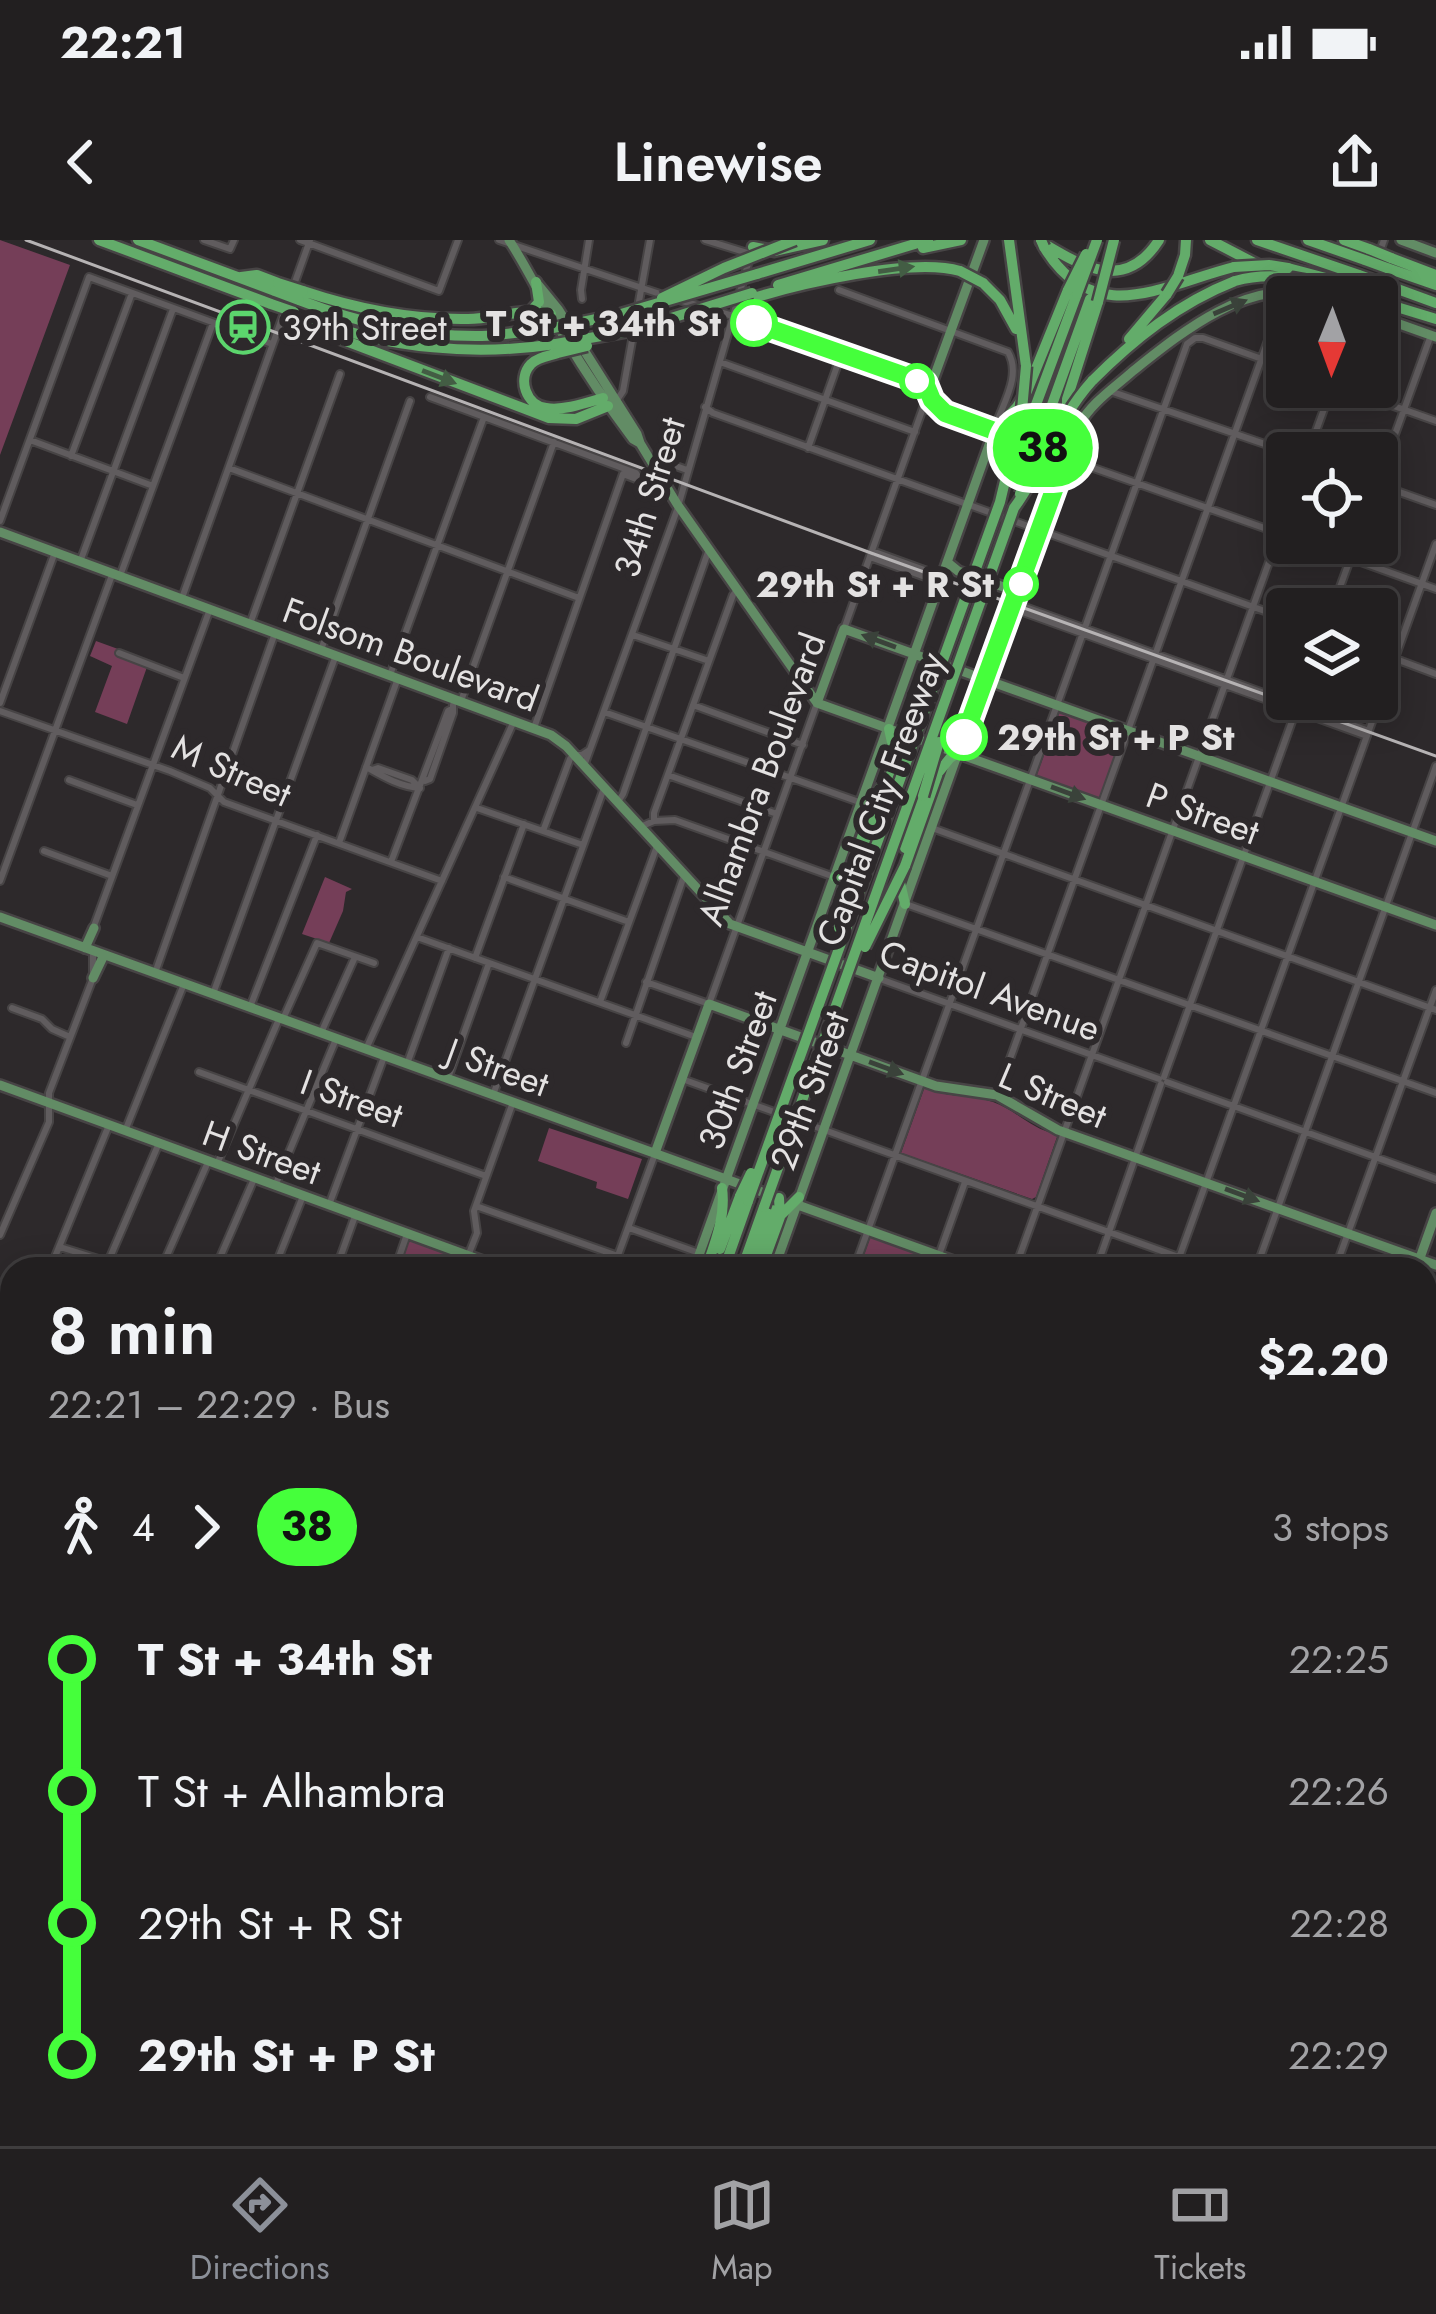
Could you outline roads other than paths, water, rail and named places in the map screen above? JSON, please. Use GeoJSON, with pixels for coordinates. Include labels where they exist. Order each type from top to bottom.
{"type":"FeatureCollection","features":[{"type":"Feature","properties":{"kind":"highway"},"geometry":{"type":"LineString","coordinates":[[99,240],[242,294],[274,296],[364,336],[427,346],[557,349]]}},
{"type":"Feature","properties":{"kind":"highway"},"geometry":{"type":"LineString","coordinates":[[138,240],[238,278],[536,414],[576,419],[609,399]]}},
{"type":"Feature","properties":{"kind":"highway"},"geometry":{"type":"LineString","coordinates":[[644,308],[755,248],[792,240]]}},
{"type":"Feature","properties":{"kind":"highway"},"geometry":{"type":"LineString","coordinates":[[755,248],[774,251],[823,240]]}},
{"type":"Feature","properties":{"kind":"highway"},"geometry":{"type":"LineString","coordinates":[[297,305],[412,332],[487,336],[548,329],[644,308],[870,240]]}},
{"type":"Feature","properties":{"kind":"highway"},"geometry":{"type":"LineString","coordinates":[[751,296],[928,240]]}},
{"type":"Feature","properties":{"kind":"highway"},"geometry":{"type":"LineString","coordinates":[[896,250],[961,240]]}},
{"type":"Feature","properties":{"kind":"highway"},"geometry":{"type":"LineString","coordinates":[[994,431],[1028,391],[1095,240]]}},
{"type":"Feature","properties":{"kind":"highway"},"geometry":{"type":"LineString","coordinates":[[1066,457],[1067,399],[1113,240]]}},
{"type":"Feature","properties":{"kind":"highway"},"geometry":{"type":"LineString","coordinates":[[1117,356],[1181,271],[1186,240]]}},
{"type":"Feature","properties":{"kind":"highway"},"geometry":{"type":"LineString","coordinates":[[1210,240],[1282,276]]}},
{"type":"Feature","properties":{"kind":"highway"},"geometry":{"type":"LineString","coordinates":[[1257,240],[1338,276]]}},
{"type":"Feature","properties":{"kind":"highway"},"geometry":{"type":"LineString","coordinates":[[1308,240],[1367,255],[1436,285]]}},
{"type":"Feature","properties":{"kind":"highway"},"geometry":{"type":"LineString","coordinates":[[1344,240],[1367,255]]}},
{"type":"Feature","properties":{"kind":"highway"},"geometry":{"type":"LineString","coordinates":[[1041,242],[1075,283],[1108,296],[1143,295],[1234,267],[1268,265],[1320,276]]}},
{"type":"Feature","properties":{"kind":"highway"},"geometry":{"type":"LineString","coordinates":[[1041,242],[1072,261],[1111,271],[1137,264],[1158,242]]}},
{"type":"Feature","properties":{"kind":"highway","name":"Capital City Freeway"},"geometry":{"type":"LineString","coordinates":[[744,1194],[770,1138],[1000,502],[1022,410],[1025,365],[1009,243]]}},
{"type":"Feature","properties":{"kind":"highway"},"geometry":{"type":"LineString","coordinates":[[1389,263],[1436,275]]}},
{"type":"Feature","properties":{"kind":"highway"},"geometry":{"type":"LineString","coordinates":[[609,399],[550,409],[532,402],[525,389],[527,369],[557,349],[694,310],[925,266],[960,271],[1000,300],[1013,320],[1025,365]]}},
{"type":"Feature","properties":{"kind":"highway","name":"Capital City Freeway"},"geometry":{"type":"LineString","coordinates":[[772,1212],[783,1157],[1015,508],[1065,416],[1117,356],[1176,310],[1235,281],[1266,276]]}},
{"type":"Feature","properties":{"kind":"highway"},"geometry":{"type":"LineString","coordinates":[[529,313],[539,302],[536,281]]}},
{"type":"Feature","properties":{"kind":"highway"},"geometry":{"type":"LineString","coordinates":[[1000,502],[1072,292]]}},
{"type":"Feature","properties":{"kind":"highway"},"geometry":{"type":"LineString","coordinates":[[1398,300],[1436,311]]}},
{"type":"Feature","properties":{"kind":"highway"},"geometry":{"type":"LineString","coordinates":[[1398,300],[1436,311]]}},
{"type":"Feature","properties":{"kind":"highway"},"geometry":{"type":"LineString","coordinates":[[1015,508],[1094,301]]}},
{"type":"Feature","properties":{"kind":"highway"},"geometry":{"type":"LineString","coordinates":[[297,305],[416,318],[551,314]]}},
{"type":"Feature","properties":{"kind":"highway"},"geometry":{"type":"LineString","coordinates":[[823,989],[860,842],[898,734],[939,670]]}},
{"type":"Feature","properties":{"kind":"highway"},"geometry":{"type":"LineString","coordinates":[[905,904],[899,864],[935,758],[950,691]]}},
{"type":"Feature","properties":{"kind":"highway"},"geometry":{"type":"LineString","coordinates":[[836,878],[859,860],[866,846],[898,734]]}},
{"type":"Feature","properties":{"kind":"highway"},"geometry":{"type":"LineString","coordinates":[[843,993],[928,825],[943,765],[958,754]]}},
{"type":"Feature","properties":{"kind":"highway"},"geometry":{"type":"LineString","coordinates":[[713,1257],[724,1184]]}},
{"type":"Feature","properties":{"kind":"highway"},"geometry":{"type":"LineString","coordinates":[[715,1257],[744,1194]]}},
{"type":"Feature","properties":{"kind":"highway"},"geometry":{"type":"LineString","coordinates":[[727,1257],[744,1194]]}},
{"type":"Feature","properties":{"kind":"highway"},"geometry":{"type":"LineString","coordinates":[[748,1257],[779,1198]]}},
{"type":"Feature","properties":{"kind":"highway"},"geometry":{"type":"LineString","coordinates":[[772,1212],[796,1201]]}},
{"type":"Feature","properties":{"kind":"highway"},"geometry":{"type":"LineString","coordinates":[[760,1257],[772,1212]]}},
{"type":"Feature","properties":{"kind":"main road","name":"Alhambra Boulevard"},"geometry":{"type":"LineString","coordinates":[[929,391],[984,240]]}},
{"type":"Feature","properties":{"kind":"main road"},"geometry":{"type":"LineString","coordinates":[[1401,240],[1436,253]]}},
{"type":"Feature","properties":{"kind":"main road"},"geometry":{"type":"LineString","coordinates":[[511,243],[551,314],[649,457],[657,482],[670,492],[817,703]]}},
{"type":"Feature","properties":{"kind":"main road"},"geometry":{"type":"LineString","coordinates":[[536,281],[593,366],[609,399]]}},
{"type":"Feature","properties":{"kind":"main road"},"geometry":{"type":"LineString","coordinates":[[958,754],[1086,414],[1171,340],[1244,301],[1266,295]]}},
{"type":"Feature","properties":{"kind":"main road"},"geometry":{"type":"LineString","coordinates":[[551,314],[593,366]]}},
{"type":"Feature","properties":{"kind":"main road"},"geometry":{"type":"LineString","coordinates":[[1398,323],[1434,336]]}},
{"type":"Feature","properties":{"kind":"main road","name":"30th Street"},"geometry":{"type":"LineString","coordinates":[[698,1257],[862,803],[898,734],[902,687],[994,431]]}},
{"type":"Feature","properties":{"kind":"main road","name":"Folsom Boulevard"},"geometry":{"type":"LineString","coordinates":[[0,532],[555,736],[736,928]]}},
{"type":"Feature","properties":{"kind":"main road"},"geometry":{"type":"LineString","coordinates":[[947,562],[1015,601]]}},
{"type":"Feature","properties":{"kind":"main road"},"geometry":{"type":"LineString","coordinates":[[844,629],[1436,841]]}},
{"type":"Feature","properties":{"kind":"main road","name":"Alhambra Boulevard"},"geometry":{"type":"LineString","coordinates":[[817,703],[844,629]]}},
{"type":"Feature","properties":{"kind":"main road","name":"P Street"},"geometry":{"type":"LineString","coordinates":[[817,703],[1436,925]]}},
{"type":"Feature","properties":{"kind":"main road","name":"29th Street"},"geometry":{"type":"LineString","coordinates":[[778,1257],[879,979],[928,825]]}},
{"type":"Feature","properties":{"kind":"main road","name":"J Street"},"geometry":{"type":"LineString","coordinates":[[0,917],[655,1153],[724,1184]]}},
{"type":"Feature","properties":{"kind":"main road"},"geometry":{"type":"LineString","coordinates":[[93,978],[94,928]]}},
{"type":"Feature","properties":{"kind":"main road","name":"Capitol Avenue"},"geometry":{"type":"LineString","coordinates":[[736,928],[879,979]]}},
{"type":"Feature","properties":{"kind":"main road","name":"Alhambra Boulevard"},"geometry":{"type":"LineString","coordinates":[[655,1153],[709,1004]]}},
{"type":"Feature","properties":{"kind":"main road","name":"L Street"},"geometry":{"type":"LineString","coordinates":[[709,1004],[922,1081],[997,1095],[1042,1123],[1402,1257]]}},
{"type":"Feature","properties":{"kind":"main road","name":"H Street"},"geometry":{"type":"LineString","coordinates":[[2,1090],[48,1102],[471,1257]]}},
{"type":"Feature","properties":{"kind":"main road"},"geometry":{"type":"LineString","coordinates":[[724,1184],[744,1194],[796,1201],[942,1257]]}},
{"type":"Feature","properties":{"kind":"main road"},"geometry":{"type":"LineString","coordinates":[[1420,1257],[1436,1213]]}},
{"type":"Feature","properties":{"kind":"street"},"geometry":{"type":"LineString","coordinates":[[205,240],[232,244]]}},
{"type":"Feature","properties":{"kind":"street"},"geometry":{"type":"LineString","coordinates":[[182,599],[306,241],[439,291],[458,240]]}},
{"type":"Feature","properties":{"kind":"street"},"geometry":{"type":"LineString","coordinates":[[499,240],[528,245],[925,383],[932,400],[945,413]]}},
{"type":"Feature","properties":{"kind":"street"},"geometry":{"type":"LineString","coordinates":[[582,299],[590,240]]}},
{"type":"Feature","properties":{"kind":"street"},"geometry":{"type":"LineString","coordinates":[[609,399],[621,395],[650,240]]}},
{"type":"Feature","properties":{"kind":"street"},"geometry":{"type":"LineString","coordinates":[[704,240],[755,248]]}},
{"type":"Feature","properties":{"kind":"street"},"geometry":{"type":"LineString","coordinates":[[1365,276],[1384,240]]}},
{"type":"Feature","properties":{"kind":"street","name":"34th Street"},"geometry":{"type":"LineString","coordinates":[[584,766],[677,504],[755,248]]}},
{"type":"Feature","properties":{"kind":"street"},"geometry":{"type":"LineString","coordinates":[[0,521],[89,278],[272,344]]}},
{"type":"Feature","properties":{"kind":"street"},"geometry":{"type":"LineString","coordinates":[[839,290],[951,330]]}},
{"type":"Feature","properties":{"kind":"street"},"geometry":{"type":"LineString","coordinates":[[71,456],[132,293]]}},
{"type":"Feature","properties":{"kind":"street"},"geometry":{"type":"LineString","coordinates":[[80,562],[173,308]]}},
{"type":"Feature","properties":{"kind":"street"},"geometry":{"type":"LineString","coordinates":[[0,881],[213,323]]}},
{"type":"Feature","properties":{"kind":"street","name":"30th Street"},"geometry":{"type":"LineString","coordinates":[[951,330],[1012,358],[1013,377],[994,431]]}},
{"type":"Feature","properties":{"kind":"street"},"geometry":{"type":"LineString","coordinates":[[1396,432],[1434,336]]}},
{"type":"Feature","properties":{"kind":"street"},"geometry":{"type":"LineString","coordinates":[[858,1257],[1186,346],[1192,339],[1206,339],[1266,360]]}},
{"type":"Feature","properties":{"kind":"street"},"geometry":{"type":"LineString","coordinates":[[997,1095],[1266,348]]}},
{"type":"Feature","properties":{"kind":"street"},"geometry":{"type":"LineString","coordinates":[[808,448],[842,354]]}},
{"type":"Feature","properties":{"kind":"street"},"geometry":{"type":"LineString","coordinates":[[719,362],[915,432]]}},
{"type":"Feature","properties":{"kind":"street"},"geometry":{"type":"LineString","coordinates":[[250,623],[340,374]]}},
{"type":"Feature","properties":{"kind":"street"},"geometry":{"type":"LineString","coordinates":[[1124,379],[1123,387],[1132,396]]}},
{"type":"Feature","properties":{"kind":"street","name":"Alhambra Boulevard"},"geometry":{"type":"LineString","coordinates":[[844,629],[929,391]]}},
{"type":"Feature","properties":{"kind":"street"},"geometry":{"type":"LineString","coordinates":[[1110,391],[1266,444]]}},
{"type":"Feature","properties":{"kind":"street"},"geometry":{"type":"LineString","coordinates":[[430,397],[636,472],[640,480]]}},
{"type":"Feature","properties":{"kind":"street"},"geometry":{"type":"LineString","coordinates":[[321,650],[410,401]]}},
{"type":"Feature","properties":{"kind":"street"},"geometry":{"type":"LineString","coordinates":[[705,407],[1266,612]]}},
{"type":"Feature","properties":{"kind":"street"},"geometry":{"type":"LineString","coordinates":[[923,407],[1266,528]]}},
{"type":"Feature","properties":{"kind":"street"},"geometry":{"type":"LineString","coordinates":[[1398,408],[1436,422]]}},
{"type":"Feature","properties":{"kind":"street"},"geometry":{"type":"LineString","coordinates":[[339,843],[369,769],[394,676],[484,416]]}},
{"type":"Feature","properties":{"kind":"street"},"geometry":{"type":"LineString","coordinates":[[30,440],[153,486]]}},
{"type":"Feature","properties":{"kind":"street"},"geometry":{"type":"LineString","coordinates":[[369,769],[410,788],[430,779],[554,442]]}},
{"type":"Feature","properties":{"kind":"street"},"geometry":{"type":"LineString","coordinates":[[649,457],[687,470]]}},
{"type":"Feature","properties":{"kind":"street"},"geometry":{"type":"LineString","coordinates":[[228,467],[579,598]]}},
{"type":"Feature","properties":{"kind":"street"},"geometry":{"type":"LineString","coordinates":[[533,728],[623,474],[657,482]]}},
{"type":"Feature","properties":{"kind":"street"},"geometry":{"type":"LineString","coordinates":[[1398,492],[1436,506]]}},
{"type":"Feature","properties":{"kind":"street"},"geometry":{"type":"LineString","coordinates":[[1398,650],[1436,544]]}},
{"type":"Feature","properties":{"kind":"street"},"geometry":{"type":"LineString","coordinates":[[618,802],[709,550]]}},
{"type":"Feature","properties":{"kind":"street"},"geometry":{"type":"LineString","coordinates":[[0,707],[55,552]]}},
{"type":"Feature","properties":{"kind":"street"},"geometry":{"type":"LineString","coordinates":[[871,554],[940,579]]}},
{"type":"Feature","properties":{"kind":"street"},"geometry":{"type":"LineString","coordinates":[[1019,1257],[1271,564]]}},
{"type":"Feature","properties":{"kind":"street"},"geometry":{"type":"LineString","coordinates":[[1367,564],[1436,589]]}},
{"type":"Feature","properties":{"kind":"street"},"geometry":{"type":"LineString","coordinates":[[654,821],[737,590]]}},
{"type":"Feature","properties":{"kind":"street"},"geometry":{"type":"LineString","coordinates":[[1015,601],[1084,631],[1266,695]]}},
{"type":"Feature","properties":{"kind":"street"},"geometry":{"type":"LineString","coordinates":[[94,928],[210,609]]}},
{"type":"Feature","properties":{"kind":"street"},"geometry":{"type":"LineString","coordinates":[[154,973],[275,633]]}},
{"type":"Feature","properties":{"kind":"street"},"geometry":{"type":"LineString","coordinates":[[633,634],[709,661]]}},
{"type":"Feature","properties":{"kind":"street"},"geometry":{"type":"LineString","coordinates":[[119,653],[184,678]]}},
{"type":"Feature","properties":{"kind":"street"},"geometry":{"type":"LineString","coordinates":[[213,994],[336,655]]}},
{"type":"Feature","properties":{"kind":"street"},"geometry":{"type":"LineString","coordinates":[[1398,659],[1436,674]]}},
{"type":"Feature","properties":{"kind":"street","name":"Alhambra Boulevard"},"geometry":{"type":"LineString","coordinates":[[709,1004],[817,703]]}},
{"type":"Feature","properties":{"kind":"street"},"geometry":{"type":"LineString","coordinates":[[693,705],[802,745]]}},
{"type":"Feature","properties":{"kind":"street","name":"M Street"},"geometry":{"type":"LineString","coordinates":[[0,707],[211,788],[224,802],[442,880]]}},
{"type":"Feature","properties":{"kind":"street"},"geometry":{"type":"LineString","coordinates":[[604,712],[862,803]]}},
{"type":"Feature","properties":{"kind":"street"},"geometry":{"type":"LineString","coordinates":[[1100,1257],[1293,720]]}},
{"type":"Feature","properties":{"kind":"street"},"geometry":{"type":"LineString","coordinates":[[1336,720],[1368,733]]}},
{"type":"Feature","properties":{"kind":"street"},"geometry":{"type":"LineString","coordinates":[[682,1079],[1179,1257],[1373,720]]}},
{"type":"Feature","properties":{"kind":"street"},"geometry":{"type":"LineString","coordinates":[[366,1049],[514,721]]}},
{"type":"Feature","properties":{"kind":"street"},"geometry":{"type":"LineString","coordinates":[[543,831],[573,755],[590,750]]}},
{"type":"Feature","properties":{"kind":"street"},"geometry":{"type":"LineString","coordinates":[[1260,1257],[1436,766]]}},
{"type":"Feature","properties":{"kind":"street"},"geometry":{"type":"LineString","coordinates":[[668,775],[777,814]]}},
{"type":"Feature","properties":{"kind":"street"},"geometry":{"type":"LineString","coordinates":[[69,780],[137,805]]}},
{"type":"Feature","properties":{"kind":"street"},"geometry":{"type":"LineString","coordinates":[[391,862],[421,785]]}},
{"type":"Feature","properties":{"kind":"street"},"geometry":{"type":"LineString","coordinates":[[493,1095],[604,788]]}},
{"type":"Feature","properties":{"kind":"street"},"geometry":{"type":"LineString","coordinates":[[477,808],[584,845]]}},
{"type":"Feature","properties":{"kind":"street"},"geometry":{"type":"LineString","coordinates":[[640,827],[676,820],[1436,1094]]}},
{"type":"Feature","properties":{"kind":"street"},"geometry":{"type":"LineString","coordinates":[[475,958],[524,824]]}},
{"type":"Feature","properties":{"kind":"street"},"geometry":{"type":"LineString","coordinates":[[928,825],[1433,1008]]}},
{"type":"Feature","properties":{"kind":"street"},"geometry":{"type":"LineString","coordinates":[[250,1007],[317,835]]}},
{"type":"Feature","properties":{"kind":"street"},"geometry":{"type":"LineString","coordinates":[[600,1002],[657,846]]}},
{"type":"Feature","properties":{"kind":"street"},"geometry":{"type":"LineString","coordinates":[[44,851],[112,875]]}},
{"type":"Feature","properties":{"kind":"street"},"geometry":{"type":"LineString","coordinates":[[626,1042],[684,875]]}},
{"type":"Feature","properties":{"kind":"street"},"geometry":{"type":"LineString","coordinates":[[504,877],[629,922]]}},
{"type":"Feature","properties":{"kind":"street"},"geometry":{"type":"LineString","coordinates":[[417,937],[697,1038]]}},
{"type":"Feature","properties":{"kind":"street"},"geometry":{"type":"LineString","coordinates":[[167,1257],[317,943],[374,963]]}},
{"type":"Feature","properties":{"kind":"street"},"geometry":{"type":"LineString","coordinates":[[407,1064],[449,948]]}},
{"type":"Feature","properties":{"kind":"street"},"geometry":{"type":"LineString","coordinates":[[321,1033],[355,957]]}},
{"type":"Feature","properties":{"kind":"street"},"geometry":{"type":"LineString","coordinates":[[448,1078],[489,963]]}},
{"type":"Feature","properties":{"kind":"street"},"geometry":{"type":"LineString","coordinates":[[0,1235],[49,1122],[51,1086],[93,978]]}},
{"type":"Feature","properties":{"kind":"street","name":"Capitol Avenue"},"geometry":{"type":"LineString","coordinates":[[879,979],[1436,1179]]}},
{"type":"Feature","properties":{"kind":"street","name":"L Street"},"geometry":{"type":"LineString","coordinates":[[646,982],[709,1004]]}},
{"type":"Feature","properties":{"kind":"street"},"geometry":{"type":"LineString","coordinates":[[125,1131],[184,983]]}},
{"type":"Feature","properties":{"kind":"street"},"geometry":{"type":"LineString","coordinates":[[1339,1257],[1436,990]]}},
{"type":"Feature","properties":{"kind":"street"},"geometry":{"type":"LineString","coordinates":[[12,1008],[70,1036]]}},
{"type":"Feature","properties":{"kind":"street"},"geometry":{"type":"LineString","coordinates":[[275,1186],[337,1038]]}},
{"type":"Feature","properties":{"kind":"street"},"geometry":{"type":"LineString","coordinates":[[329,1205],[384,1055]]}},
{"type":"Feature","properties":{"kind":"street","name":"I Street"},"geometry":{"type":"LineString","coordinates":[[199,1072],[486,1176]]}},
{"type":"Feature","properties":{"kind":"street"},"geometry":{"type":"LineString","coordinates":[[468,1256],[477,1232],[476,1206],[513,1102]]}},
{"type":"Feature","properties":{"kind":"street"},"geometry":{"type":"LineString","coordinates":[[55,1257],[110,1125]]}},
{"type":"Feature","properties":{"kind":"street"},"geometry":{"type":"LineString","coordinates":[[111,1257],[159,1143]]}},
{"type":"Feature","properties":{"kind":"street","name":"Alhambra Boulevard"},"geometry":{"type":"LineString","coordinates":[[618,1256],[655,1153]]}},
{"type":"Feature","properties":{"kind":"street"},"geometry":{"type":"LineString","coordinates":[[219,1257],[254,1178]]}},
{"type":"Feature","properties":{"kind":"street"},"geometry":{"type":"LineString","coordinates":[[939,1256],[966,1180]]}},
{"type":"Feature","properties":{"kind":"street"},"geometry":{"type":"LineString","coordinates":[[279,1257],[303,1196]]}},
{"type":"Feature","properties":{"kind":"street"},"geometry":{"type":"LineString","coordinates":[[476,1206],[618,1256]]}},
{"type":"Feature","properties":{"kind":"street"},"geometry":{"type":"LineString","coordinates":[[341,1257],[356,1216]]}},
{"type":"Feature","properties":{"kind":"street"},"geometry":{"type":"LineString","coordinates":[[628,1228],[699,1253]]}},
{"type":"Feature","properties":{"kind":"street"},"geometry":{"type":"LineString","coordinates":[[399,1257],[407,1234]]}},
{"type":"Feature","properties":{"kind":"street"},"geometry":{"type":"LineString","coordinates":[[59,1246],[85,1257]]}},
{"type":"Feature","properties":{"kind":"tram line"},"geometry":{"type":"LineString","coordinates":[[26,240],[1436,756]]}},
{"type":"Feature","properties":{"kind":"place","name":"T St + 34th St"},"geometry":{"type":"Point","coordinates":[754,323]}},
{"type":"Feature","properties":{"kind":"place","name":"39th Street"},"geometry":{"type":"Point","coordinates":[243,327]}},
{"type":"Feature","properties":{"kind":"place","name":"29th St + R St"},"geometry":{"type":"Point","coordinates":[1021,584]}},
{"type":"Feature","properties":{"kind":"place","name":"29th St + P St"},"geometry":{"type":"Point","coordinates":[964,737]}}]}
